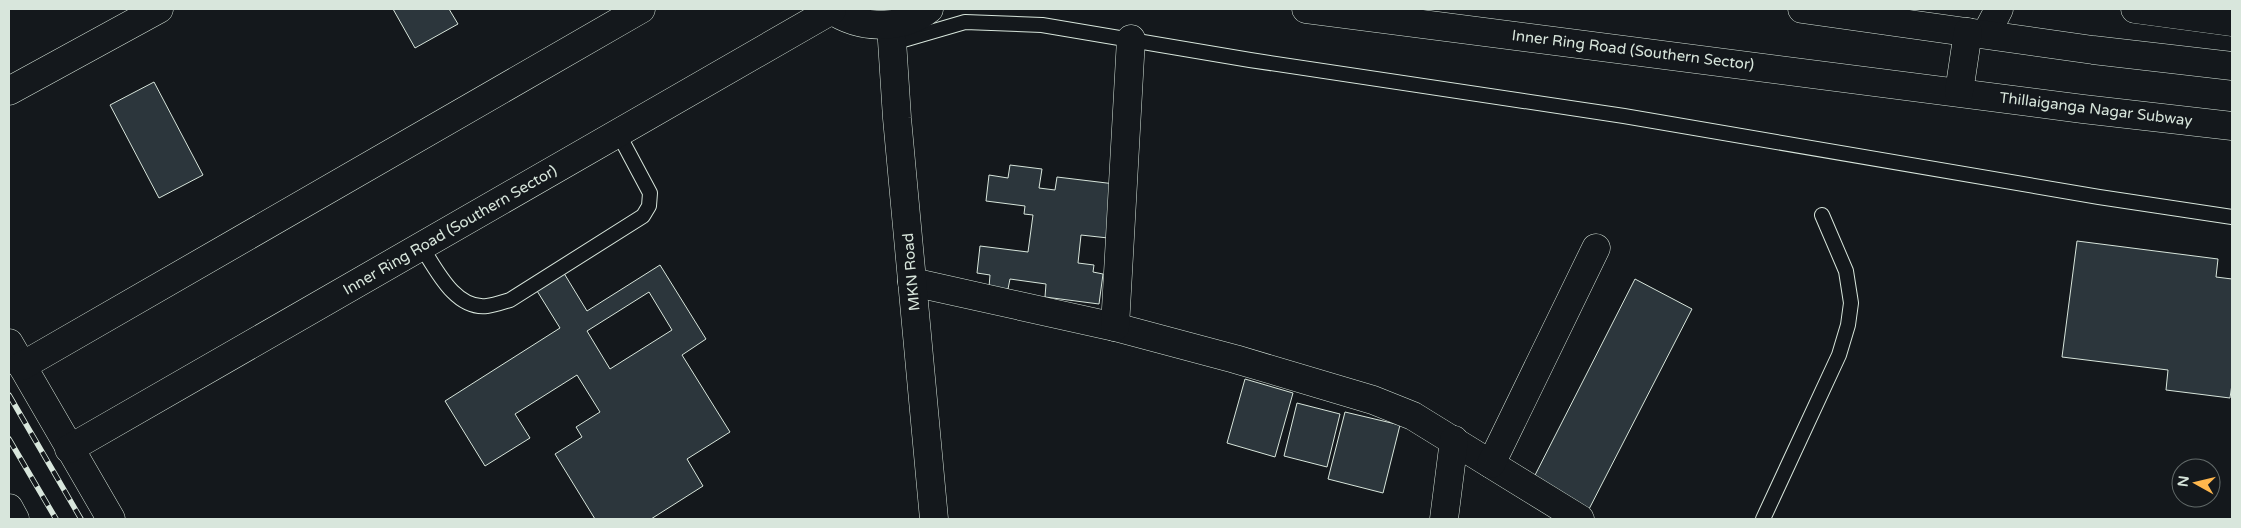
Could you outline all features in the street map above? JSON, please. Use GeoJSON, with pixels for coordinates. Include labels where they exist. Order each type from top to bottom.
{"type":"FeatureCollection","features":[{"type":"Feature","properties":{"kind":"main road"},"geometry":{"type":"LineString","coordinates":[[9,91],[159,9]]}},
{"type":"Feature","properties":{"kind":"main road"},"geometry":{"type":"LineString","coordinates":[[111,519],[15,354],[641,9]]}},
{"type":"Feature","properties":{"kind":"main road","name":"Inner Ring Road (Southern Sector)"},"geometry":{"type":"LineString","coordinates":[[69,449],[831,10],[892,34],[929,9]]}},
{"type":"Feature","properties":{"kind":"main road","name":"Inner Ring Road (Southern Sector)"},"geometry":{"type":"LineString","coordinates":[[1306,9],[1959,92]]}},
{"type":"Feature","properties":{"kind":"main road"},"geometry":{"type":"LineString","coordinates":[[1802,9],[2093,50],[2232,66]]}},
{"type":"Feature","properties":{"kind":"main road"},"geometry":{"type":"LineString","coordinates":[[1959,92],[1977,33],[1999,9]]}},
{"type":"Feature","properties":{"kind":"main road"},"geometry":{"type":"LineString","coordinates":[[2135,9],[2232,22]]}},
{"type":"Feature","properties":{"kind":"main road","name":"MKN Road"},"geometry":{"type":"LineString","coordinates":[[892,34],[934,519]]}},
{"type":"Feature","properties":{"kind":"main road"},"geometry":{"type":"LineString","coordinates":[[1115,327],[1131,39]]}},
{"type":"Feature","properties":{"kind":"main road","name":"Thillaiganga Nagar Subway"},"geometry":{"type":"LineString","coordinates":[[1959,92],[2232,126]]}},
{"type":"Feature","properties":{"kind":"main road"},"geometry":{"type":"LineString","coordinates":[[1491,464],[1596,248]]}},
{"type":"Feature","properties":{"kind":"main road"},"geometry":{"type":"LineString","coordinates":[[912,282],[1115,327],[1235,359],[1373,400],[1414,416],[1580,519]]}},
{"type":"Feature","properties":{"kind":"main road"},"geometry":{"type":"LineString","coordinates":[[1444,519],[1454,440]]}},
{"type":"Feature","properties":{"kind":"main road"},"geometry":{"type":"LineString","coordinates":[[9,508],[15,519]]}},
{"type":"Feature","properties":{"kind":"lane"},"geometry":{"type":"LineString","coordinates":[[892,34],[965,22],[1042,25],[1250,60],[1624,116],[2099,197],[2232,217]]}},
{"type":"Feature","properties":{"kind":"lane"},"geometry":{"type":"LineString","coordinates":[[421,246],[455,295],[469,303],[486,306],[510,300],[643,216],[649,206],[650,193],[618,132]]}},
{"type":"Feature","properties":{"kind":"lane"},"geometry":{"type":"LineString","coordinates":[[1763,519],[1839,355],[1848,325],[1852,303],[1846,271],[1822,215]]}},
{"type":"Feature","properties":{"kind":"building"},"geometry":{"type":"Polygon","coordinates":[[[393,9],[449,9],[458,24],[415,48],[393,9]]]}},
{"type":"Feature","properties":{"kind":"building"},"geometry":{"type":"Polygon","coordinates":[[[154,82],[203,175],[159,198],[110,105],[154,82]]]}},
{"type":"Feature","properties":{"kind":"building"},"geometry":{"type":"Polygon","coordinates":[[[1010,165],[1042,169],[1039,188],[1055,190],[1057,177],[1115,184],[1108,238],[1081,235],[1078,263],[1094,265],[1093,272],[1103,274],[1099,304],[1045,297],[1046,284],[1010,279],[1008,289],[989,287],[990,275],[977,273],[980,246],[1028,252],[1033,215],[1024,214],[1025,206],[986,201],[989,175],[1008,178],[1010,165]]]}},
{"type":"Feature","properties":{"kind":"building"},"geometry":{"type":"Polygon","coordinates":[[[2077,241],[2218,259],[2216,277],[2232,279],[2232,384],[2230,398],[2166,390],[2168,370],[2062,357],[2077,241]]]}},
{"type":"Feature","properties":{"kind":"building"},"geometry":{"type":"Polygon","coordinates":[[[660,265],[706,339],[682,355],[730,432],[687,459],[703,486],[651,519],[595,519],[555,454],[582,437],[576,427],[600,412],[577,375],[515,414],[530,438],[485,466],[445,401],[560,328],[534,286],[562,270],[587,311],[660,265]],[[649,292],[587,331],[610,369],[672,330],[649,292]]]}},
{"type":"Feature","properties":{"kind":"building"},"geometry":{"type":"Polygon","coordinates":[[[1635,279],[1692,309],[1587,513],[1531,483],[1635,279]]]}},
{"type":"Feature","properties":{"kind":"building"},"geometry":{"type":"Polygon","coordinates":[[[1245,379],[1293,393],[1275,457],[1227,443],[1245,379]]]}},
{"type":"Feature","properties":{"kind":"building"},"geometry":{"type":"Polygon","coordinates":[[[1297,403],[1340,414],[1327,467],[1284,456],[1297,403]]]}},
{"type":"Feature","properties":{"kind":"building"},"geometry":{"type":"Polygon","coordinates":[[[1345,412],[1400,425],[1383,493],[1328,479],[1345,412]]]}},
{"type":"Feature","properties":{"kind":"railway"},"geometry":{"type":"LineString","coordinates":[[9,395],[81,519]]}},
{"type":"Feature","properties":{"kind":"railway"},"geometry":{"type":"LineString","coordinates":[[9,439],[56,519]]}}]}
